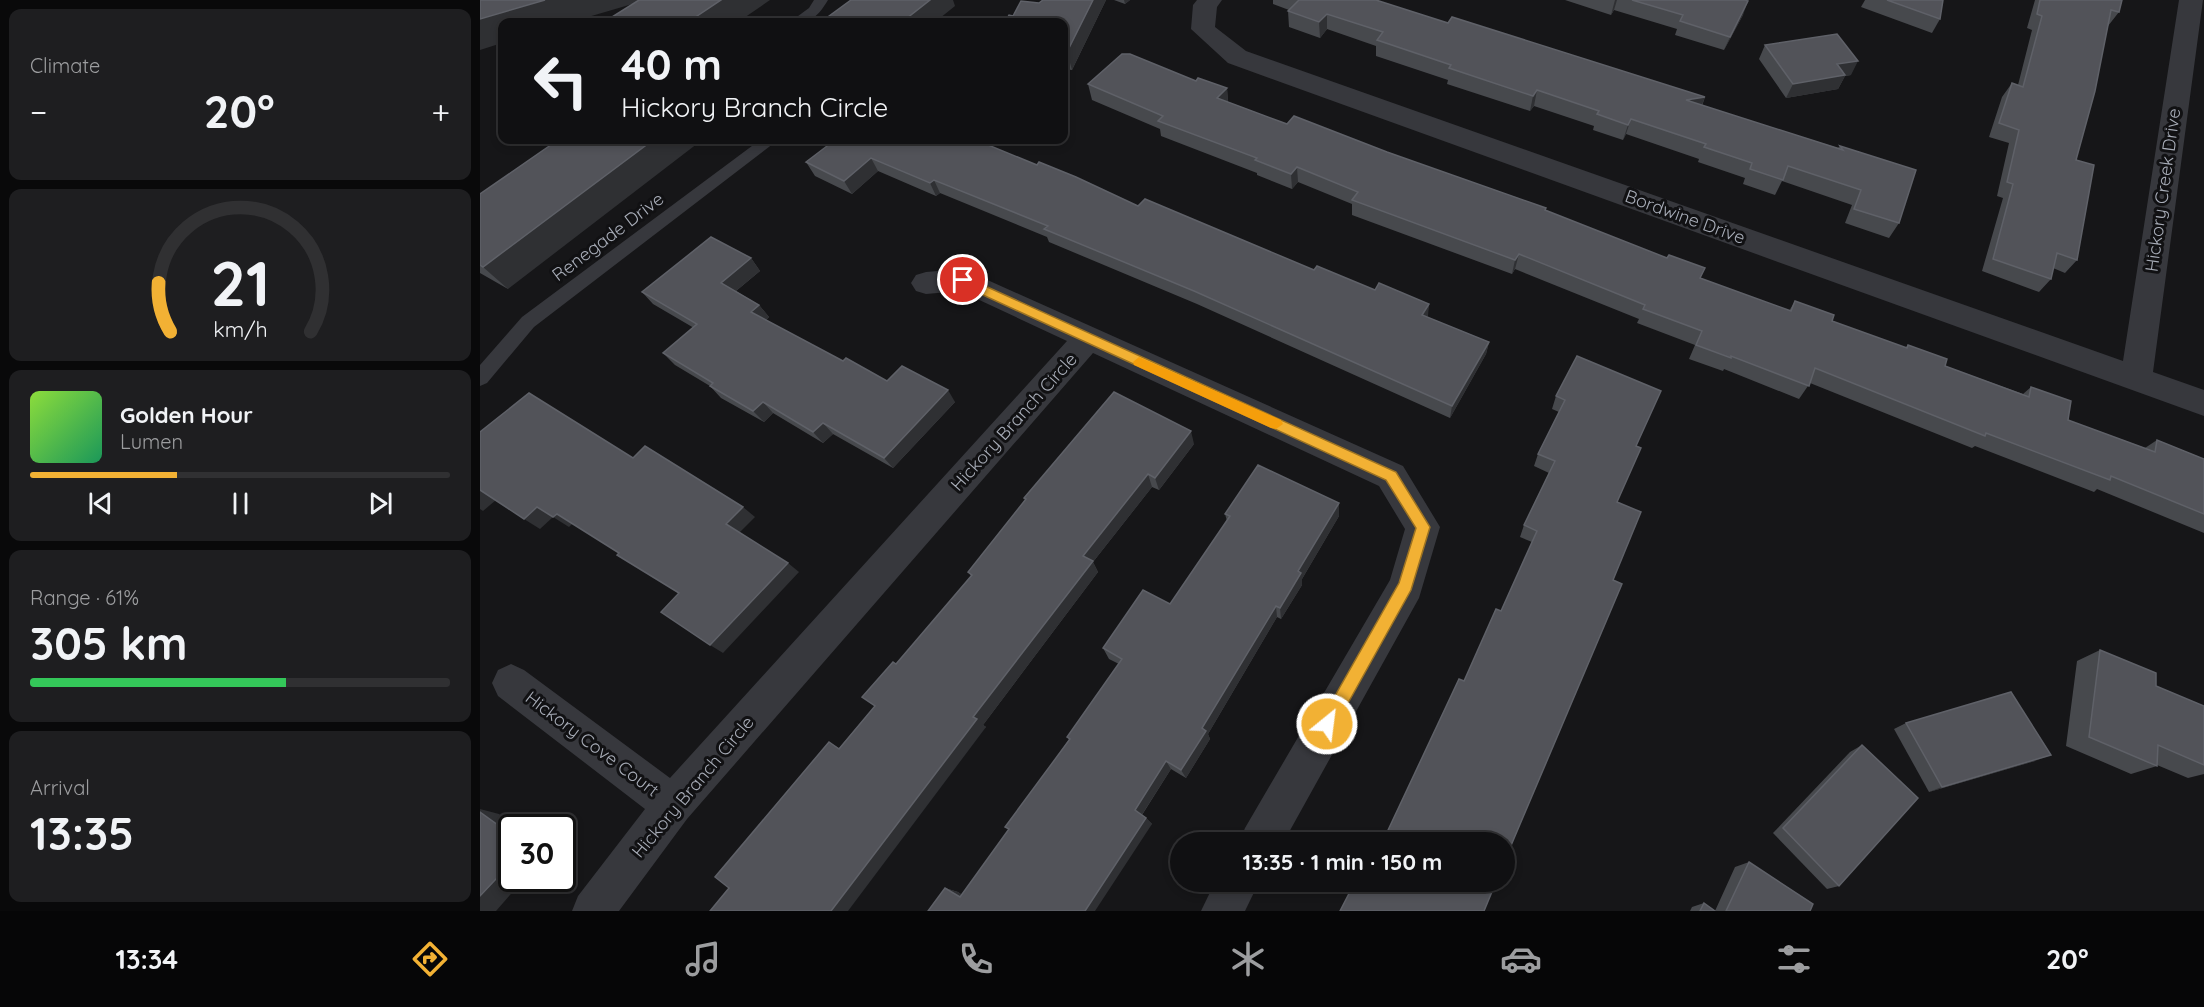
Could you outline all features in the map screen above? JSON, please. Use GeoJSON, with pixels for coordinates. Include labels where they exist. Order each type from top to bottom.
{"type":"FeatureCollection","features":[{"type":"Feature","properties":{"kind":"street","name":"Bordwine Drive"},"geometry":{"type":"LineString","coordinates":[[1210,0],[1205,5],[1203,29],[1237,57],[2204,404]]}},
{"type":"Feature","properties":{"kind":"street","name":"Hickory Creek Drive"},"geometry":{"type":"LineString","coordinates":[[2136,379],[2191,0]]}},
{"type":"Feature","properties":{"kind":"street"},"geometry":{"type":"LineString","coordinates":[[926,283],[963,280],[1088,338]]}},
{"type":"Feature","properties":{"kind":"street","name":"Hickory Branch Circle"},"geometry":{"type":"LineString","coordinates":[[593,911],[673,805],[1088,338],[1391,476],[1423,527],[1406,586],[1266,832]]}},
{"type":"Feature","properties":{"kind":"street","name":"Hickory Cove Court"},"geometry":{"type":"LineString","coordinates":[[511,683],[673,805]]}},
{"type":"Feature","properties":{"kind":"street"},"geometry":{"type":"LineString","coordinates":[[1222,911],[1232,892]]}},
{"type":"Feature","properties":{"kind":"lane"},"geometry":{"type":"LineString","coordinates":[[803,18],[814,11],[821,0]]}},
{"type":"Feature","properties":{"kind":"lane","name":"Renegade Drive"},"geometry":{"type":"LineString","coordinates":[[480,378],[528,322],[765,144]]}},
{"type":"Feature","properties":{"kind":"building"},"geometry":{"type":"Polygon","coordinates":[[[480,0],[545,0],[480,19],[480,0]]]}},
{"type":"Feature","properties":{"kind":"building"},"geometry":{"type":"Polygon","coordinates":[[[639,0],[721,0],[694,18],[610,18],[639,0]]]}},
{"type":"Feature","properties":{"kind":"building"},"geometry":{"type":"Polygon","coordinates":[[[851,0],[930,0],[907,18],[826,18],[851,0]]]}},
{"type":"Feature","properties":{"kind":"building"},"geometry":{"type":"Polygon","coordinates":[[[1043,0],[1093,0],[1068,50],[1068,18],[1007,18],[1009,15],[1013,16],[1021,1],[1039,3],[1043,0]]]}},
{"type":"Feature","properties":{"kind":"building"},"geometry":{"type":"Polygon","coordinates":[[[1299,0],[1376,0],[1448,23],[1452,17],[1705,97],[1686,100],[1843,150],[1840,146],[1916,170],[1899,223],[1854,209],[1861,190],[1788,166],[1783,180],[1750,169],[1752,163],[1704,147],[1706,144],[1631,119],[1628,125],[1597,114],[1599,111],[1537,90],[1533,96],[1449,68],[1451,65],[1377,40],[1383,32],[1327,14],[1319,22],[1288,11],[1299,0]]]}},
{"type":"Feature","properties":{"kind":"building"},"geometry":{"type":"Polygon","coordinates":[[[1632,0],[1748,1],[1730,37],[1680,21],[1683,15],[1632,0]]]}},
{"type":"Feature","properties":{"kind":"building"},"geometry":{"type":"Polygon","coordinates":[[[1887,0],[1943,0],[1940,19],[1887,0]]]}},
{"type":"Feature","properties":{"kind":"building"},"geometry":{"type":"Polygon","coordinates":[[[2040,0],[2122,0],[2119,12],[2111,10],[2095,91],[2076,160],[2094,165],[2077,260],[2057,253],[2051,279],[1993,259],[2013,184],[2007,182],[2019,130],[1999,123],[2012,83],[2023,87],[2042,16],[2037,14],[2040,0]]]}},
{"type":"Feature","properties":{"kind":"building"},"geometry":{"type":"Polygon","coordinates":[[[1837,34],[1858,61],[1837,64],[1845,75],[1793,84],[1765,45],[1837,34]]]}},
{"type":"Feature","properties":{"kind":"building"},"geometry":{"type":"Polygon","coordinates":[[[1122,54],[1130,54],[1196,81],[1198,78],[1227,88],[1217,98],[1287,124],[1294,116],[1387,152],[1546,208],[1545,210],[1667,258],[1669,255],[1705,268],[1700,278],[1791,311],[1795,301],[1834,315],[1832,321],[1907,348],[1908,345],[1947,359],[1945,366],[2029,397],[2031,387],[2071,401],[2068,420],[2155,452],[2157,440],[2204,459],[2204,514],[2111,476],[2110,480],[1986,433],[1985,436],[1815,368],[1809,386],[1696,345],[1702,331],[1643,309],[1645,305],[1519,254],[1515,260],[1352,200],[1358,192],[1297,167],[1291,174],[1255,160],[1257,158],[1158,121],[1163,116],[1088,84],[1122,54]]]}},
{"type":"Feature","properties":{"kind":"building"},"geometry":{"type":"Polygon","coordinates":[[[552,144],[648,144],[483,267],[480,265],[480,194],[552,144]]]}},
{"type":"Feature","properties":{"kind":"building"},"geometry":{"type":"Polygon","coordinates":[[[830,144],[986,144],[1037,165],[1039,162],[1076,177],[1138,206],[1145,199],[1314,270],[1317,266],[1375,290],[1379,283],[1429,304],[1422,315],[1489,342],[1452,406],[1194,291],[1044,229],[1048,226],[934,180],[930,183],[871,158],[844,181],[806,162],[830,144]]]}},
{"type":"Feature","properties":{"kind":"building"},"geometry":{"type":"Polygon","coordinates":[[[711,237],[751,258],[721,283],[759,305],[751,312],[843,361],[846,358],[887,381],[902,366],[948,390],[884,458],[823,423],[813,432],[763,402],[753,411],[710,386],[713,383],[663,353],[697,324],[642,292],[711,237]]]}},
{"type":"Feature","properties":{"kind":"building"},"geometry":{"type":"Polygon","coordinates":[[[1577,356],[1661,391],[1636,446],[1641,448],[1617,502],[1641,512],[1613,580],[1622,584],[1515,836],[1515,832],[1387,832],[1459,679],[1464,681],[1496,609],[1501,611],[1537,531],[1524,525],[1555,461],[1538,454],[1565,400],[1556,396],[1577,356]]]}},
{"type":"Feature","properties":{"kind":"building"},"geometry":{"type":"Polygon","coordinates":[[[1114,392],[1191,431],[1155,478],[1148,474],[1083,556],[1093,561],[973,717],[977,719],[831,911],[710,911],[729,888],[715,877],[829,742],[839,749],[875,706],[862,697],[893,662],[896,664],[972,575],[968,572],[1026,499],[1024,498],[1114,392]]]}},
{"type":"Feature","properties":{"kind":"building"},"geometry":{"type":"Polygon","coordinates":[[[529,393],[633,458],[645,446],[743,507],[726,524],[788,563],[710,645],[661,612],[679,593],[617,555],[619,553],[557,514],[553,517],[537,507],[524,519],[480,490],[480,432],[529,393]]]}},
{"type":"Feature","properties":{"kind":"building"},"geometry":{"type":"Polygon","coordinates":[[[1258,465],[1339,503],[1298,571],[1301,573],[1280,608],[1276,606],[1202,728],[1206,731],[1181,770],[1166,761],[1135,810],[1146,818],[1085,911],[928,911],[945,888],[960,897],[1009,829],[1005,827],[1070,739],[1067,737],[1122,659],[1103,648],[1143,590],[1170,604],[1230,516],[1225,514],[1258,465]]]}},
{"type":"Feature","properties":{"kind":"building"},"geometry":{"type":"Polygon","coordinates":[[[2100,650],[2156,673],[2156,686],[2204,706],[2204,765],[2158,745],[2157,766],[2089,737],[2100,650]]]}},
{"type":"Feature","properties":{"kind":"building"},"geometry":{"type":"Polygon","coordinates":[[[2011,692],[2051,755],[1942,787],[1906,723],[2011,692]]]}},
{"type":"Feature","properties":{"kind":"building"},"geometry":{"type":"Polygon","coordinates":[[[1862,745],[1918,798],[1839,886],[1783,828],[1862,745]]]}},
{"type":"Feature","properties":{"kind":"building"},"geometry":{"type":"Polygon","coordinates":[[[480,812],[498,825],[498,877],[480,896],[480,812]]]}},
{"type":"Feature","properties":{"kind":"building"},"geometry":{"type":"Polygon","coordinates":[[[1749,862],[1813,904],[1810,911],[1726,911],[1749,862]]]}},
{"type":"Feature","properties":{"kind":"building"},"geometry":{"type":"Polygon","coordinates":[[[1350,892],[1492,892],[1484,911],[1340,911],[1350,892]]]}},
{"type":"Feature","properties":{"kind":"building"},"geometry":{"type":"Polygon","coordinates":[[[1704,903],[1715,911],[1700,911],[1704,903]]]}},
{"type":"Feature","properties":{"kind":"slow traffic"},"geometry":{"type":"LineString","coordinates":[[1139,362],[1276,424]]}},
{"type":"Feature","properties":{"kind":"route"},"geometry":{"type":"LineString","coordinates":[[963,280],[1391,476],[1423,527],[1406,586],[1327,724]]}}]}
